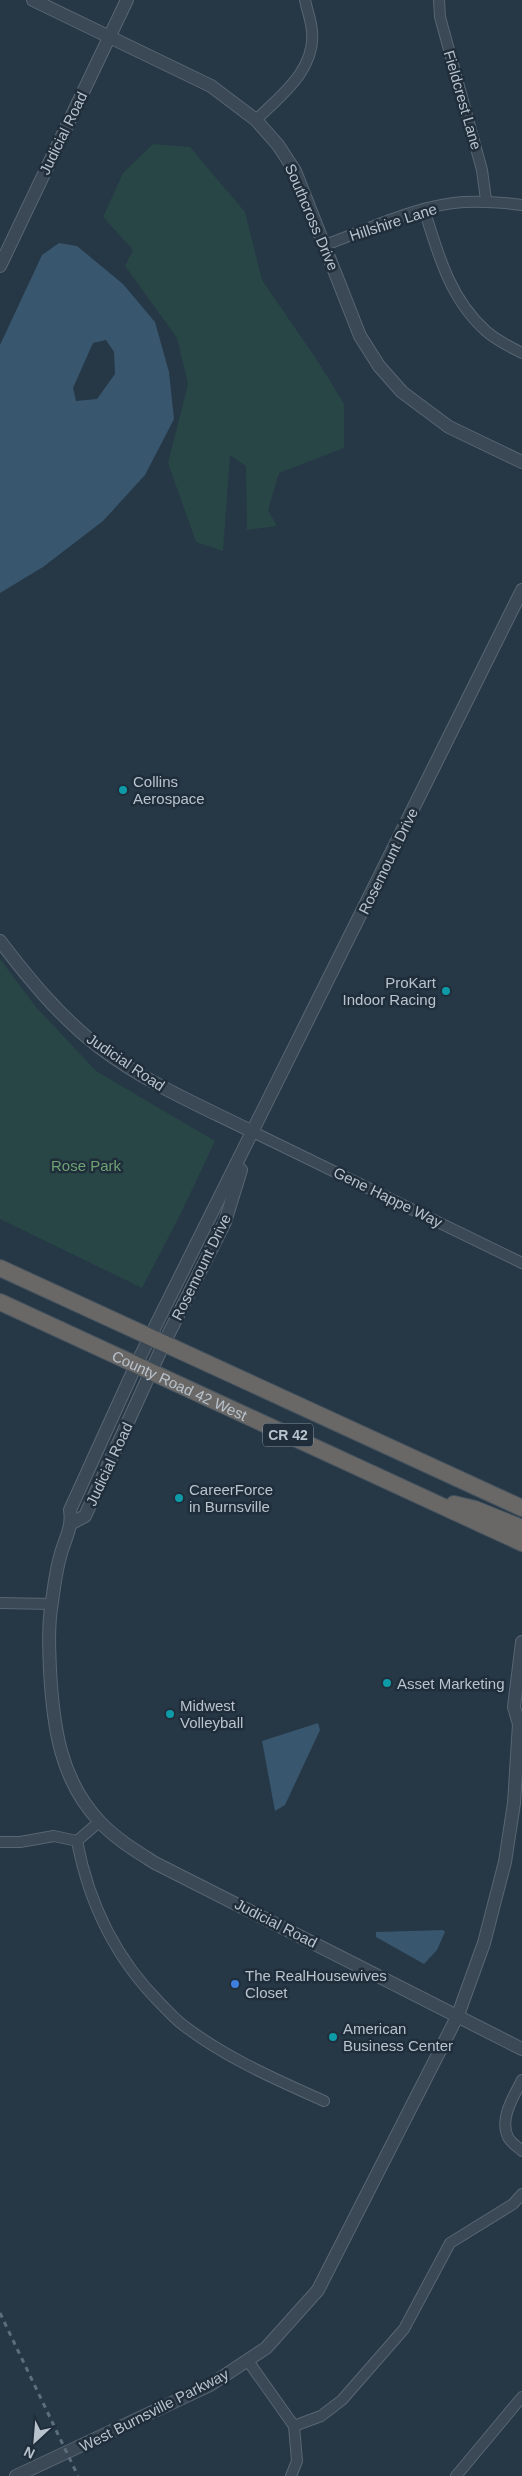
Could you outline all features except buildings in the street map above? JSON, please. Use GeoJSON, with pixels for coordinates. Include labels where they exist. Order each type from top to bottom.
{"type":"FeatureCollection","features":[{"type":"Feature","properties":{"kind":"highway","name":"County Road 42 West"},"geometry":{"type":"LineString","coordinates":[[0,1268],[522,1508]]}},
{"type":"Feature","properties":{"kind":"highway","name":"County Road 42 West"},"geometry":{"type":"LineString","coordinates":[[0,1302],[522,1543]]}},
{"type":"Feature","properties":{"kind":"highway"},"geometry":{"type":"LineString","coordinates":[[425,1498],[475,1509],[522,1528]]}},
{"type":"Feature","properties":{"kind":"street","name":"Southcross Drive"},"geometry":{"type":"LineString","coordinates":[[33,0],[211,86],[256,120],[278,145],[295,171],[360,336],[379,366],[402,392],[449,427],[522,462]]}},
{"type":"Feature","properties":{"kind":"street","name":"Judicial Road"},"geometry":{"type":"LineString","coordinates":[[0,266],[127,0]]}},
{"type":"Feature","properties":{"kind":"street"},"geometry":{"type":"LineString","coordinates":[[256,120],[296,81],[309,57],[312,32],[305,0]]}},
{"type":"Feature","properties":{"kind":"street","name":"Fieldcrest Lane"},"geometry":{"type":"LineString","coordinates":[[440,0],[440,17],[482,170],[486,200]]}},
{"type":"Feature","properties":{"kind":"street","name":"Hillshire Lane"},"geometry":{"type":"LineString","coordinates":[[325,244],[424,209],[453,203],[486,200],[522,204]]}},
{"type":"Feature","properties":{"kind":"street"},"geometry":{"type":"LineString","coordinates":[[424,209],[444,273],[460,302],[486,332],[522,353]]}},
{"type":"Feature","properties":{"kind":"street","name":"Rosemount Drive"},"geometry":{"type":"LineString","coordinates":[[157,1340],[253,1132],[522,590]]}},
{"type":"Feature","properties":{"kind":"street","name":"Judicial Road"},"geometry":{"type":"LineString","coordinates":[[0,941],[55,1007],[99,1047],[164,1088],[253,1132]]}},
{"type":"Feature","properties":{"kind":"street","name":"Gene Happe Way"},"geometry":{"type":"LineString","coordinates":[[253,1132],[522,1263]]}},
{"type":"Feature","properties":{"kind":"street","name":"Judicial Road"},"geometry":{"type":"LineString","coordinates":[[157,1340],[136,1365],[70,1510],[72,1523],[60,1558],[52,1604],[50,1667],[53,1720],[69,1775],[99,1822],[133,1849],[155,1863],[522,2049]]}},
{"type":"Feature","properties":{"kind":"street","name":"Judicial Road"},"geometry":{"type":"LineString","coordinates":[[72,1523],[85,1516],[151,1372],[157,1340]]}},
{"type":"Feature","properties":{"kind":"street"},"geometry":{"type":"LineString","coordinates":[[0,1602],[52,1604]]}},
{"type":"Feature","properties":{"kind":"street","name":"West Burnsville Parkway"},"geometry":{"type":"LineString","coordinates":[[16,2476],[210,2385],[266,2348],[318,2290],[458,2015],[484,1943],[505,1862],[514,1802],[521,1722],[514,1707],[522,1642]]}},
{"type":"Feature","properties":{"kind":"street"},"geometry":{"type":"LineString","coordinates":[[77,1841],[99,1822]]}},
{"type":"Feature","properties":{"kind":"street"},"geometry":{"type":"LineString","coordinates":[[0,1842],[20,1842],[54,1836],[77,1841]]}},
{"type":"Feature","properties":{"kind":"street"},"geometry":{"type":"LineString","coordinates":[[77,1841],[84,1876],[102,1922],[115,1948],[151,1994],[182,2025],[242,2063],[324,2101]]}},
{"type":"Feature","properties":{"kind":"street"},"geometry":{"type":"LineString","coordinates":[[522,2080],[508,2108],[505,2124],[508,2137],[522,2151]]}},
{"type":"Feature","properties":{"kind":"street"},"geometry":{"type":"LineString","coordinates":[[294,2426],[321,2416],[342,2400],[404,2328],[450,2243],[513,2204],[522,2194]]}},
{"type":"Feature","properties":{"kind":"street"},"geometry":{"type":"LineString","coordinates":[[248,2361],[294,2426],[297,2461],[291,2476]]}},
{"type":"Feature","properties":{"kind":"street"},"geometry":{"type":"LineString","coordinates":[[456,2476],[522,2397]]}},
{"type":"Feature","properties":{"kind":"green space"},"geometry":{"type":"Polygon","coordinates":[[[153,144],[190,147],[245,212],[262,280],[319,363],[344,404],[344,448],[279,473],[268,510],[277,526],[247,530],[246,466],[230,455],[223,551],[196,542],[168,463],[188,384],[177,338],[125,266],[133,250],[103,217],[123,173],[153,144]]]}},
{"type":"Feature","properties":{"kind":"green space","name":"Rose Park"},"geometry":{"type":"Polygon","coordinates":[[[0,959],[36,1007],[96,1071],[215,1141],[182,1211],[142,1288],[0,1219],[0,959]]]}},
{"type":"Feature","properties":{"kind":"water"},"geometry":{"type":"Polygon","coordinates":[[[59,243],[77,246],[123,284],[155,322],[169,372],[174,419],[145,475],[103,521],[43,567],[0,593],[0,345],[42,255],[59,243]],[[106,340],[93,343],[73,388],[76,401],[97,399],[115,374],[114,352],[106,340]]]}},
{"type":"Feature","properties":{"kind":"water"},"geometry":{"type":"Polygon","coordinates":[[[318,1723],[320,1730],[285,1805],[275,1811],[262,1741],[318,1723]]]}},
{"type":"Feature","properties":{"kind":"water"},"geometry":{"type":"Polygon","coordinates":[[[443,1930],[445,1932],[437,1950],[424,1964],[376,1937],[376,1932],[443,1930]]]}},
{"type":"Feature","properties":{"kind":"railway"},"geometry":{"type":"LineString","coordinates":[[0,2313],[78,2476]]}},
{"type":"Feature","properties":{"kind":"place","name":"Collins Aerospace"},"geometry":{"type":"Point","coordinates":[123,790]}},
{"type":"Feature","properties":{"kind":"place","name":"ProKart Indoor Racing"},"geometry":{"type":"Point","coordinates":[446,991]}},
{"type":"Feature","properties":{"kind":"place","name":"CareerForce in Burnsville"},"geometry":{"type":"Point","coordinates":[179,1498]}},
{"type":"Feature","properties":{"kind":"place","name":"Asset Marketing"},"geometry":{"type":"Point","coordinates":[387,1683]}},
{"type":"Feature","properties":{"kind":"place","name":"Midwest Volleyball"},"geometry":{"type":"Point","coordinates":[170,1714]}},
{"type":"Feature","properties":{"kind":"place","name":"The RealHousewives Closet"},"geometry":{"type":"Point","coordinates":[235,1984]}},
{"type":"Feature","properties":{"kind":"place","name":"American Business Center"},"geometry":{"type":"Point","coordinates":[333,2037]}}]}
